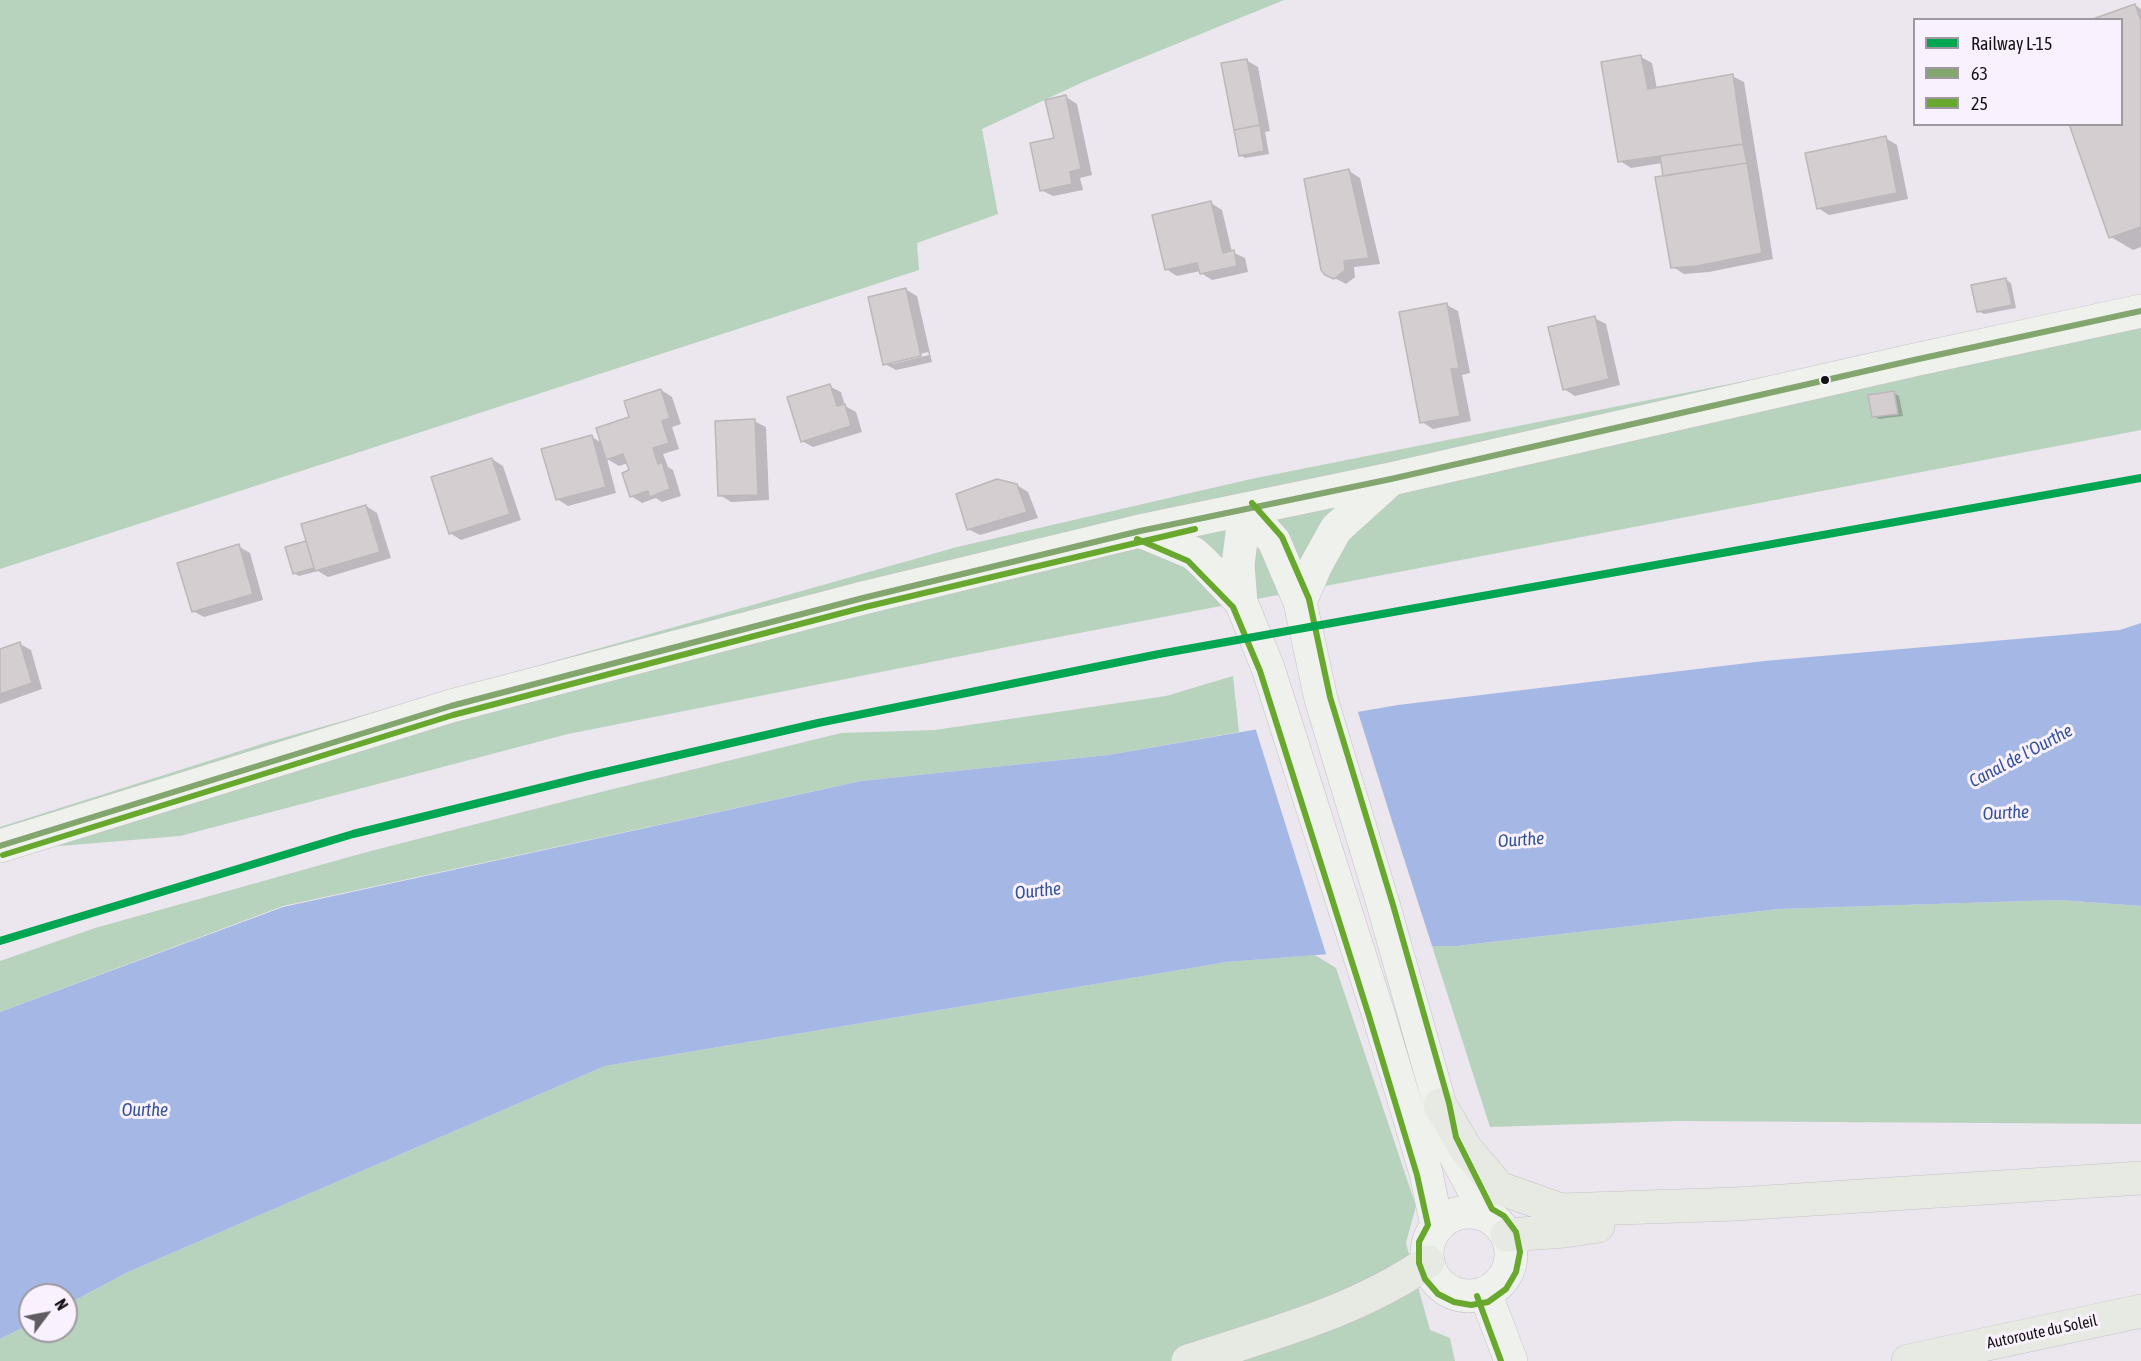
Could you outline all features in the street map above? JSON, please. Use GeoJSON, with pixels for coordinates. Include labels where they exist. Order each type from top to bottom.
{"type":"FeatureCollection","features":[{"type":"Feature","properties":{"kind":"highway"},"geometry":{"type":"LineString","coordinates":[[1440,1105],[1466,1149],[1499,1188],[1561,1210],[1736,1204],[2141,1179]]}},
{"type":"Feature","properties":{"kind":"highway"},"geometry":{"type":"LineString","coordinates":[[1496,1225],[1565,1231],[1736,1204]]}},
{"type":"Feature","properties":{"kind":"highway"},"geometry":{"type":"LineString","coordinates":[[1188,1361],[1351,1306],[1409,1276],[1428,1262]]}},
{"type":"Feature","properties":{"kind":"highway","name":"Autoroute du Soleil"},"geometry":{"type":"LineString","coordinates":[[1908,1361],[2141,1311]]}},
{"type":"Feature","properties":{"kind":"main road"},"geometry":{"type":"LineString","coordinates":[[0,846],[451,706],[863,598],[1140,531],[1391,479],[1914,360],[2141,311]]}},
{"type":"Feature","properties":{"kind":"main road"},"geometry":{"type":"LineString","coordinates":[[1300,602],[1316,565],[1336,529],[1391,479]]}},
{"type":"Feature","properties":{"kind":"main road"},"geometry":{"type":"LineString","coordinates":[[1245,509],[1274,541],[1300,602],[1321,699],[1384,907],[1440,1105],[1447,1140],[1475,1192],[1496,1225],[1511,1252],[1508,1269],[1499,1283],[1485,1293],[1471,1296],[1457,1294],[1443,1287],[1433,1276],[1428,1262],[1428,1243],[1437,1226],[1451,1215],[1468,1212],[1496,1225]]}},
{"type":"Feature","properties":{"kind":"main road"},"geometry":{"type":"LineString","coordinates":[[1240,602],[1238,565],[1245,509]]}},
{"type":"Feature","properties":{"kind":"main road"},"geometry":{"type":"LineString","coordinates":[[1140,531],[1192,554],[1203,562],[1240,602],[1268,668],[1378,1013],[1426,1173],[1437,1226]]}},
{"type":"Feature","properties":{"kind":"main road"},"geometry":{"type":"LineString","coordinates":[[1485,1293],[1511,1361]]}},
{"type":"Feature","properties":{"kind":"green space"},"geometry":{"type":"Polygon","coordinates":[[[0,0],[1284,0],[1083,82],[982,129],[998,214],[917,243],[919,270],[0,569],[0,0]]]}},
{"type":"Feature","properties":{"kind":"green space"},"geometry":{"type":"Polygon","coordinates":[[[2141,299],[2141,430],[1022,644],[568,734],[180,836],[0,851],[0,827],[265,743],[957,547],[1251,479],[1911,348],[2141,299]]]}},
{"type":"Feature","properties":{"kind":"green space"},"geometry":{"type":"Polygon","coordinates":[[[1233,676],[1239,732],[1108,755],[861,781],[283,906],[0,1012],[0,961],[95,928],[367,852],[841,733],[935,730],[1166,696],[1233,676]]]}},
{"type":"Feature","properties":{"kind":"green space"},"geometry":{"type":"Polygon","coordinates":[[[2059,900],[2141,906],[2141,1124],[1678,1121],[1490,1127],[1432,946],[1457,946],[1779,909],[2059,900]]]}},
{"type":"Feature","properties":{"kind":"green space"},"geometry":{"type":"Polygon","coordinates":[[[1315,955],[1336,968],[1416,1206],[1406,1243],[1430,1330],[1450,1338],[1455,1361],[0,1361],[0,1339],[18,1330],[18,1343],[78,1343],[78,1299],[128,1272],[605,1066],[1227,962],[1315,955]]]}},
{"type":"Feature","properties":{"kind":"water","name":"Ourthe"},"geometry":{"type":"Polygon","coordinates":[[[2141,623],[2141,906],[2059,900],[1779,909],[1457,946],[1227,962],[605,1066],[128,1272],[78,1299],[78,1283],[18,1283],[18,1330],[0,1339],[0,1012],[283,907],[861,781],[1108,755],[1398,705],[1764,661],[2120,630],[2141,623]]]}},
{"type":"Feature","properties":{"kind":"pier"},"geometry":{"type":"Polygon","coordinates":[[[1357,709],[1433,949],[1327,957],[1255,727],[1357,709]]]}},
{"type":"Feature","properties":{"kind":"building"},"geometry":{"type":"Polygon","coordinates":[[[2135,4],[2141,21],[2141,227],[2109,238],[2070,126],[2123,126],[2123,18],[2096,18],[2135,4]]]}},
{"type":"Feature","properties":{"kind":"building"},"geometry":{"type":"Polygon","coordinates":[[[1641,55],[1648,89],[1733,74],[1743,144],[1618,162],[1601,62],[1641,55]]]}},
{"type":"Feature","properties":{"kind":"building"},"geometry":{"type":"Polygon","coordinates":[[[1247,59],[1260,125],[1234,130],[1221,63],[1247,59]]]}},
{"type":"Feature","properties":{"kind":"building"},"geometry":{"type":"Polygon","coordinates":[[[1066,95],[1081,169],[1070,172],[1072,184],[1040,191],[1030,143],[1054,138],[1045,100],[1066,95]]]}},
{"type":"Feature","properties":{"kind":"building"},"geometry":{"type":"Polygon","coordinates":[[[1260,125],[1264,151],[1239,156],[1234,130],[1260,125]]]}},
{"type":"Feature","properties":{"kind":"building"},"geometry":{"type":"Polygon","coordinates":[[[1886,136],[1897,193],[1817,209],[1805,153],[1886,136]]]}},
{"type":"Feature","properties":{"kind":"building"},"geometry":{"type":"Polygon","coordinates":[[[1743,144],[1747,163],[1663,176],[1660,156],[1743,144]]]}},
{"type":"Feature","properties":{"kind":"building"},"geometry":{"type":"Polygon","coordinates":[[[1747,163],[1762,253],[1697,266],[1671,268],[1655,177],[1747,163]]]}},
{"type":"Feature","properties":{"kind":"building"},"geometry":{"type":"Polygon","coordinates":[[[1349,169],[1369,258],[1344,261],[1345,270],[1334,279],[1325,275],[1321,270],[1304,179],[1349,169]]]}},
{"type":"Feature","properties":{"kind":"building"},"geometry":{"type":"Polygon","coordinates":[[[1211,201],[1223,253],[1234,250],[1237,266],[1200,274],[1197,263],[1165,270],[1152,215],[1211,201]]]}},
{"type":"Feature","properties":{"kind":"building"},"geometry":{"type":"Polygon","coordinates":[[[2006,278],[2012,305],[1977,312],[1971,285],[2006,278]]]}},
{"type":"Feature","properties":{"kind":"building"},"geometry":{"type":"Polygon","coordinates":[[[906,288],[921,356],[883,365],[868,297],[906,288]]]}},
{"type":"Feature","properties":{"kind":"building"},"geometry":{"type":"Polygon","coordinates":[[[1447,303],[1459,368],[1451,369],[1460,416],[1420,423],[1399,312],[1447,303]]]}},
{"type":"Feature","properties":{"kind":"building"},"geometry":{"type":"Polygon","coordinates":[[[1595,316],[1609,379],[1563,390],[1548,327],[1595,316]]]}},
{"type":"Feature","properties":{"kind":"building"},"geometry":{"type":"Polygon","coordinates":[[[830,384],[837,406],[845,404],[851,426],[801,442],[787,397],[830,384]]]}},
{"type":"Feature","properties":{"kind":"building"},"geometry":{"type":"Polygon","coordinates":[[[661,389],[670,418],[662,421],[669,443],[653,448],[658,464],[662,462],[670,489],[650,497],[648,491],[630,497],[622,473],[629,470],[623,454],[606,460],[596,428],[629,417],[624,401],[661,389]]]}},
{"type":"Feature","properties":{"kind":"building"},"geometry":{"type":"Polygon","coordinates":[[[1894,391],[1898,414],[1872,417],[1868,395],[1894,391]]]}},
{"type":"Feature","properties":{"kind":"building"},"geometry":{"type":"Polygon","coordinates":[[[755,419],[758,495],[718,496],[715,421],[755,419]]]}},
{"type":"Feature","properties":{"kind":"building"},"geometry":{"type":"Polygon","coordinates":[[[592,435],[606,487],[556,500],[541,449],[592,435]]]}},
{"type":"Feature","properties":{"kind":"building"},"geometry":{"type":"Polygon","coordinates":[[[492,458],[510,514],[449,534],[431,477],[492,458]]]}},
{"type":"Feature","properties":{"kind":"building"},"geometry":{"type":"Polygon","coordinates":[[[997,479],[1017,484],[1027,512],[967,530],[956,494],[997,479]]]}},
{"type":"Feature","properties":{"kind":"building"},"geometry":{"type":"Polygon","coordinates":[[[366,505],[380,552],[315,571],[301,524],[366,505]]]}},
{"type":"Feature","properties":{"kind":"building"},"geometry":{"type":"Polygon","coordinates":[[[306,541],[314,568],[293,574],[285,547],[306,541]]]}},
{"type":"Feature","properties":{"kind":"building"},"geometry":{"type":"Polygon","coordinates":[[[239,544],[253,594],[192,612],[177,563],[239,544]]]}},
{"type":"Feature","properties":{"kind":"building"},"geometry":{"type":"Polygon","coordinates":[[[20,642],[32,683],[0,694],[0,649],[20,642]]]}},
{"type":"Feature","properties":{"kind":"rail line","name":"L-15"},"geometry":{"type":"LineString","coordinates":[[0,941],[353,834],[588,776],[818,723],[1159,654],[2141,478]]}},
{"type":"Feature","properties":{"kind":"transit line","name":"63"},"geometry":{"type":"LineString","coordinates":[[0,846],[451,706],[863,598],[1140,531],[1391,479],[1914,360],[2141,311]]}},
{"type":"Feature","properties":{"kind":"transit line","name":"25"},"geometry":{"type":"LineString","coordinates":[[1137,539],[1188,561],[1233,607],[1260,671],[1417,1175],[1428,1225],[1419,1242],[1419,1263],[1425,1279],[1438,1294],[1454,1302],[1471,1305],[1488,1302],[1506,1289],[1516,1272],[1520,1252],[1516,1232],[1504,1216],[1492,1209],[1456,1137],[1449,1103],[1393,905],[1330,697],[1309,599],[1282,537],[1252,503]]}},
{"type":"Feature","properties":{"kind":"transit line","name":"25"},"geometry":{"type":"LineString","coordinates":[[3,855],[453,715],[865,607],[1195,529]]}},
{"type":"Feature","properties":{"kind":"transit line","name":"25"},"geometry":{"type":"LineString","coordinates":[[1477,1296],[1501,1361]]}},
{"type":"Feature","properties":{"kind":"water label","name":"Canal de l'Ourthe"},"geometry":{"type":"Point","coordinates":[2021,756]}}]}
